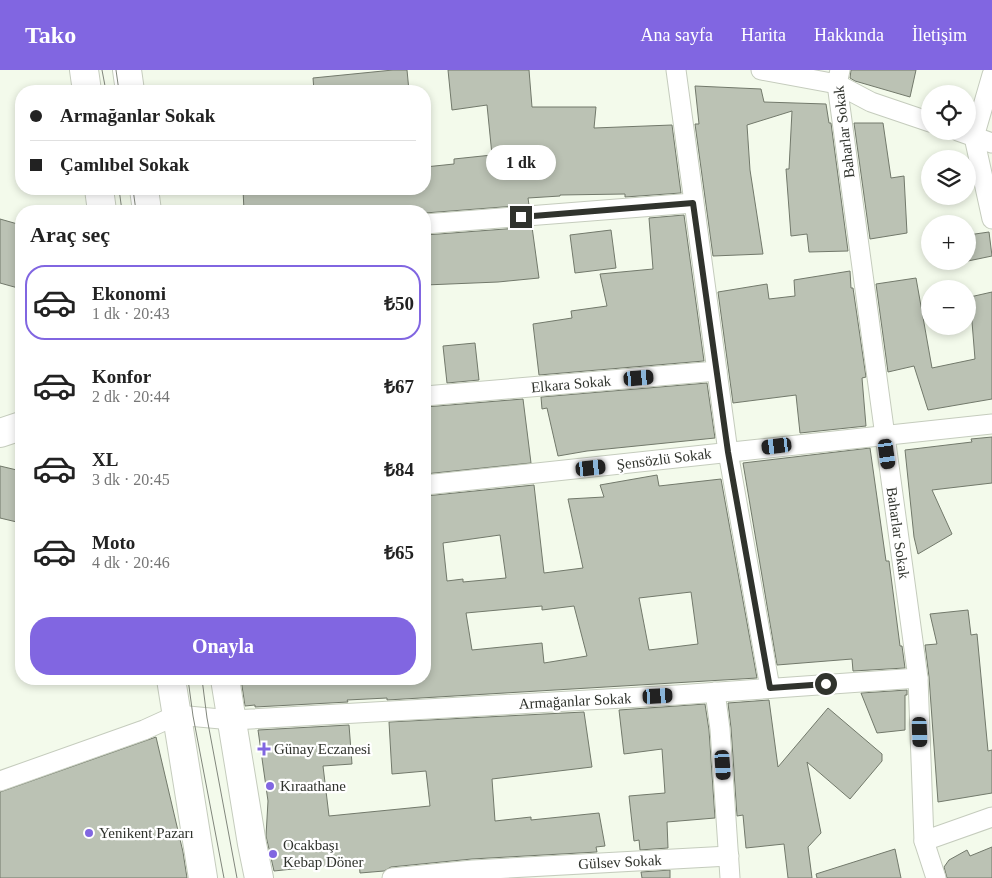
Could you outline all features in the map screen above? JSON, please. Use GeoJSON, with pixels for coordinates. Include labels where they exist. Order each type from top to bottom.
{"type":"FeatureCollection","features":[{"type":"Feature","properties":{"kind":"main road"},"geometry":{"type":"LineString","coordinates":[[84,70],[85,85]]}},
{"type":"Feature","properties":{"kind":"main road"},"geometry":{"type":"LineString","coordinates":[[128,70],[129,85]]}},
{"type":"Feature","properties":{"kind":"main road"},"geometry":{"type":"LineString","coordinates":[[172,685],[203,878]]}},
{"type":"Feature","properties":{"kind":"main road"},"geometry":{"type":"LineString","coordinates":[[226,685],[259,878]]}},
{"type":"Feature","properties":{"kind":"street"},"geometry":{"type":"LineString","coordinates":[[676,70],[728,452],[770,688]]}},
{"type":"Feature","properties":{"kind":"street"},"geometry":{"type":"LineString","coordinates":[[761,70],[838,77],[871,102],[921,119]]}},
{"type":"Feature","properties":{"kind":"street"},"geometry":{"type":"LineString","coordinates":[[976,133],[992,75]]}},
{"type":"Feature","properties":{"kind":"street","name":"Baharlar Sokak"},"geometry":{"type":"LineString","coordinates":[[838,77],[884,435],[918,678],[924,841],[936,878]]}},
{"type":"Feature","properties":{"kind":"street"},"geometry":{"type":"LineString","coordinates":[[976,140],[992,219]]}},
{"type":"Feature","properties":{"kind":"street"},"geometry":{"type":"LineString","coordinates":[[431,224],[693,203]]}},
{"type":"Feature","properties":{"kind":"street","name":"Elkara Sokak"},"geometry":{"type":"LineString","coordinates":[[431,395],[717,371]]}},
{"type":"Feature","properties":{"kind":"street","name":"Şensözlü Sokak"},"geometry":{"type":"LineString","coordinates":[[431,484],[992,424]]}},
{"type":"Feature","properties":{"kind":"street","name":"Armağanlar Sokak"},"geometry":{"type":"LineString","coordinates":[[177,714],[232,720],[715,692],[918,678]]}},
{"type":"Feature","properties":{"kind":"street"},"geometry":{"type":"LineString","coordinates":[[715,692],[720,729],[730,878]]}},
{"type":"Feature","properties":{"kind":"street"},"geometry":{"type":"LineString","coordinates":[[0,781],[144,730],[177,714]]}},
{"type":"Feature","properties":{"kind":"street"},"geometry":{"type":"LineString","coordinates":[[924,841],[992,817]]}},
{"type":"Feature","properties":{"kind":"street","name":"Gülsev Sokak"},"geometry":{"type":"LineString","coordinates":[[392,878],[473,870],[728,856]]}},
{"type":"Feature","properties":{"kind":"building"},"geometry":{"type":"Polygon","coordinates":[[[407,70],[408,85],[314,85],[313,78],[407,70]]]}},
{"type":"Feature","properties":{"kind":"building"},"geometry":{"type":"Polygon","coordinates":[[[448,70],[529,70],[532,107],[596,107],[594,128],[672,125],[681,193],[625,197],[625,194],[560,195],[528,198],[529,205],[431,213],[431,205],[244,205],[243,195],[431,195],[431,166],[454,164],[454,159],[492,155],[487,105],[452,110],[448,70]]]}},
{"type":"Feature","properties":{"kind":"building"},"geometry":{"type":"Polygon","coordinates":[[[851,70],[916,70],[910,97],[855,81],[850,78],[851,70]]]}},
{"type":"Feature","properties":{"kind":"building"},"geometry":{"type":"Polygon","coordinates":[[[695,86],[761,89],[764,102],[826,104],[829,123],[831,123],[848,251],[809,252],[807,234],[791,236],[786,169],[789,169],[792,111],[747,125],[750,170],[763,254],[713,256],[695,124],[699,124],[695,86]]]}},
{"type":"Feature","properties":{"kind":"building"},"geometry":{"type":"Polygon","coordinates":[[[854,123],[883,123],[891,178],[904,176],[907,233],[870,239],[854,123]]]}},
{"type":"Feature","properties":{"kind":"building"},"geometry":{"type":"Polygon","coordinates":[[[684,215],[704,361],[539,375],[533,324],[572,318],[571,311],[607,306],[600,274],[653,269],[649,218],[684,215]]]}},
{"type":"Feature","properties":{"kind":"building"},"geometry":{"type":"Polygon","coordinates":[[[0,219],[15,223],[15,287],[0,283],[0,219]]]}},
{"type":"Feature","properties":{"kind":"building"},"geometry":{"type":"Polygon","coordinates":[[[532,227],[539,278],[431,285],[431,235],[532,227]]]}},
{"type":"Feature","properties":{"kind":"building"},"geometry":{"type":"Polygon","coordinates":[[[611,230],[616,268],[575,273],[570,235],[611,230]]]}},
{"type":"Feature","properties":{"kind":"building"},"geometry":{"type":"Polygon","coordinates":[[[989,232],[992,256],[976,259],[976,234],[989,232]]]}},
{"type":"Feature","properties":{"kind":"building"},"geometry":{"type":"Polygon","coordinates":[[[850,271],[851,288],[853,288],[866,377],[862,378],[866,426],[800,433],[796,395],[733,403],[718,292],[767,284],[769,299],[795,296],[794,280],[850,271]]]}},
{"type":"Feature","properties":{"kind":"building"},"geometry":{"type":"Polygon","coordinates":[[[916,278],[921,306],[921,335],[926,335],[932,368],[975,359],[973,335],[976,335],[976,296],[992,292],[992,399],[928,410],[914,366],[888,372],[876,284],[916,278]]]}},
{"type":"Feature","properties":{"kind":"building"},"geometry":{"type":"Polygon","coordinates":[[[475,343],[479,380],[447,383],[443,346],[475,343]]]}},
{"type":"Feature","properties":{"kind":"building"},"geometry":{"type":"Polygon","coordinates":[[[707,383],[715,438],[587,451],[558,456],[547,408],[542,409],[541,397],[707,383]]]}},
{"type":"Feature","properties":{"kind":"building"},"geometry":{"type":"Polygon","coordinates":[[[523,399],[531,463],[431,473],[431,407],[523,399]]]}},
{"type":"Feature","properties":{"kind":"building"},"geometry":{"type":"Polygon","coordinates":[[[992,437],[992,483],[932,490],[952,534],[918,554],[914,537],[905,450],[972,442],[971,439],[992,437]]]}},
{"type":"Feature","properties":{"kind":"building"},"geometry":{"type":"Polygon","coordinates":[[[870,448],[886,561],[889,561],[900,646],[902,646],[905,668],[853,671],[852,659],[777,665],[743,463],[870,448]]]}},
{"type":"Feature","properties":{"kind":"building"},"geometry":{"type":"Polygon","coordinates":[[[0,466],[15,470],[15,522],[0,518],[0,466]]]}},
{"type":"Feature","properties":{"kind":"building"},"geometry":{"type":"Polygon","coordinates":[[[657,475],[659,486],[721,479],[757,678],[387,700],[387,698],[347,700],[348,702],[245,706],[242,685],[431,685],[431,495],[534,485],[544,573],[583,568],[568,499],[604,497],[600,485],[657,475]],[[500,535],[443,543],[447,581],[463,579],[463,582],[506,578],[500,535]],[[691,592],[639,598],[649,650],[698,644],[691,592]],[[542,606],[466,613],[472,650],[542,643],[544,663],[587,656],[574,606],[542,610],[542,606]]]}},
{"type":"Feature","properties":{"kind":"building"},"geometry":{"type":"Polygon","coordinates":[[[968,610],[971,635],[977,634],[988,751],[992,750],[992,793],[938,802],[925,645],[937,644],[930,614],[968,610]]]}},
{"type":"Feature","properties":{"kind":"building"},"geometry":{"type":"Polygon","coordinates":[[[907,690],[907,695],[905,695],[905,730],[877,733],[861,693],[907,690]]]}},
{"type":"Feature","properties":{"kind":"building"},"geometry":{"type":"Polygon","coordinates":[[[769,700],[778,767],[828,708],[882,754],[882,761],[850,799],[807,762],[821,833],[808,847],[812,878],[788,878],[784,844],[746,848],[743,815],[737,816],[728,703],[769,700]]]}},
{"type":"Feature","properties":{"kind":"building"},"geometry":{"type":"Polygon","coordinates":[[[705,704],[709,730],[715,818],[667,822],[668,848],[640,850],[639,840],[634,841],[629,796],[665,793],[662,749],[624,754],[619,710],[705,704]]]}},
{"type":"Feature","properties":{"kind":"building"},"geometry":{"type":"Polygon","coordinates":[[[584,712],[592,767],[492,779],[495,821],[531,817],[531,820],[599,813],[605,846],[596,847],[597,852],[472,859],[391,867],[384,871],[360,873],[359,862],[274,871],[266,836],[268,801],[258,730],[349,725],[352,764],[323,766],[329,816],[430,806],[426,771],[392,774],[389,722],[584,712]]]}},
{"type":"Feature","properties":{"kind":"building","name":"Yenikent Pazarı"},"geometry":{"type":"Polygon","coordinates":[[[156,737],[183,852],[187,878],[0,878],[0,792],[156,737]]]}},
{"type":"Feature","properties":{"kind":"building"},"geometry":{"type":"Polygon","coordinates":[[[992,847],[992,878],[947,878],[944,867],[949,860],[967,850],[970,856],[992,847]]]}},
{"type":"Feature","properties":{"kind":"building"},"geometry":{"type":"Polygon","coordinates":[[[895,849],[901,878],[817,878],[816,874],[895,849]]]}},
{"type":"Feature","properties":{"kind":"building"},"geometry":{"type":"Polygon","coordinates":[[[670,870],[670,878],[642,878],[641,872],[670,870]]]}},
{"type":"Feature","properties":{"kind":"tram line"},"geometry":{"type":"LineString","coordinates":[[102,70],[105,85]]}},
{"type":"Feature","properties":{"kind":"tram line"},"geometry":{"type":"LineString","coordinates":[[116,70],[118,85]]}},
{"type":"Feature","properties":{"kind":"tram line"},"geometry":{"type":"LineString","coordinates":[[120,195],[121,205]]}},
{"type":"Feature","properties":{"kind":"tram line"},"geometry":{"type":"LineString","coordinates":[[134,195],[135,205]]}},
{"type":"Feature","properties":{"kind":"tram line"},"geometry":{"type":"LineString","coordinates":[[189,685],[224,878]]}},
{"type":"Feature","properties":{"kind":"tram line"},"geometry":{"type":"LineString","coordinates":[[203,685],[207,718],[237,878]]}},
{"type":"Feature","properties":{"kind":"place","name":"Günay Eczanesi"},"geometry":{"type":"Point","coordinates":[264,749]}},
{"type":"Feature","properties":{"kind":"place","name":"Kıraathane"},"geometry":{"type":"Point","coordinates":[270,786]}},
{"type":"Feature","properties":{"kind":"place","name":"Yenikent Pazarı"},"geometry":{"type":"Point","coordinates":[89,833]}},
{"type":"Feature","properties":{"kind":"place","name":"Ocakbaşı Kebap Döner"},"geometry":{"type":"Point","coordinates":[273,854]}},
{"type":"Feature","properties":{"kind":"route"},"geometry":{"type":"LineString","coordinates":[[521,217],[693,203],[728,452],[770,688],[826,684]]}}]}
